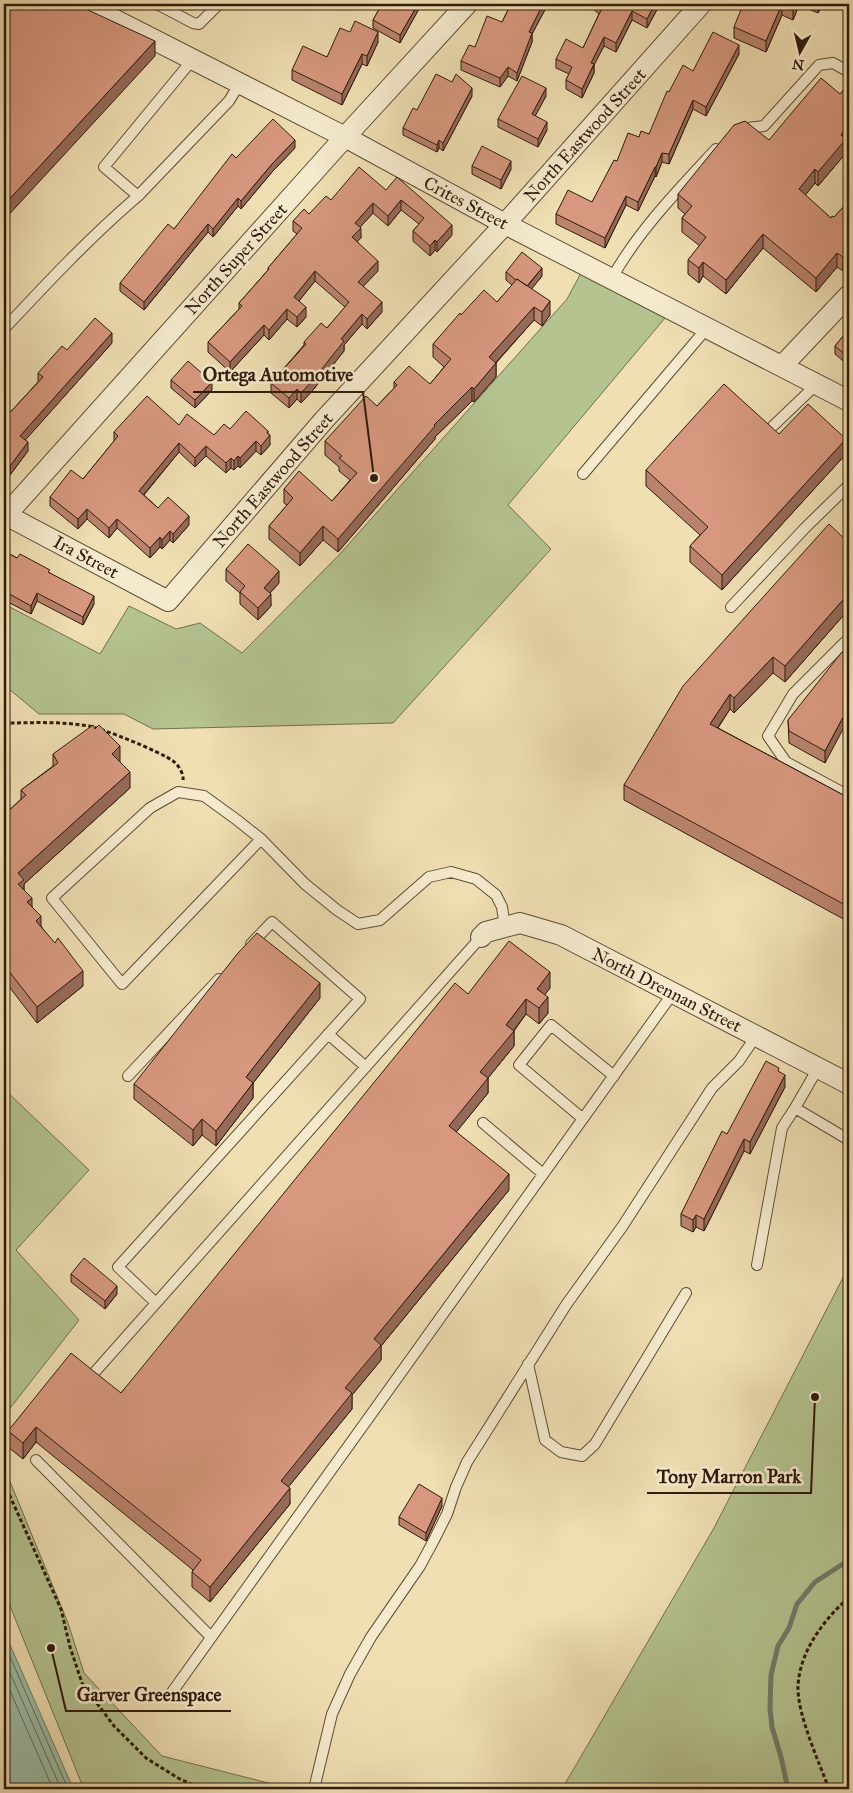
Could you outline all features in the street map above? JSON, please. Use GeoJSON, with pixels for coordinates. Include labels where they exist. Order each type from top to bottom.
{"type":"FeatureCollection","features":[{"type":"Feature","properties":{"kind":"street","name":"Crites Street"},"geometry":{"type":"LineString","coordinates":[[86,4],[345,137],[505,224],[849,401]]}},
{"type":"Feature","properties":{"kind":"street","name":"North Super Street"},"geometry":{"type":"LineString","coordinates":[[5,515],[467,4]]}},
{"type":"Feature","properties":{"kind":"street","name":"North Eastwood Street"},"geometry":{"type":"LineString","coordinates":[[168,601],[324,420],[505,224],[701,4]]}},
{"type":"Feature","properties":{"kind":"street"},"geometry":{"type":"LineString","coordinates":[[782,366],[849,295]]}},
{"type":"Feature","properties":{"kind":"street","name":"Ira Street"},"geometry":{"type":"LineString","coordinates":[[5,515],[168,601]]}},
{"type":"Feature","properties":{"kind":"street","name":"North Drennan Street"},"geometry":{"type":"LineString","coordinates":[[481,937],[486,932],[520,923],[561,936],[849,1084]]}},
{"type":"Feature","properties":{"kind":"lane"},"geometry":{"type":"LineString","coordinates":[[157,4],[192,23],[198,24],[219,4]]}},
{"type":"Feature","properties":{"kind":"lane"},"geometry":{"type":"LineString","coordinates":[[138,196],[104,167],[193,59]]}},
{"type":"Feature","properties":{"kind":"lane"},"geometry":{"type":"LineString","coordinates":[[612,278],[623,258],[672,196],[727,137],[739,129],[764,126],[819,65],[833,63],[849,72]]}},
{"type":"Feature","properties":{"kind":"lane"},"geometry":{"type":"LineString","coordinates":[[4,329],[74,254],[138,196],[229,101],[240,83]]}},
{"type":"Feature","properties":{"kind":"lane"},"geometry":{"type":"LineString","coordinates":[[583,474],[707,328]]}},
{"type":"Feature","properties":{"kind":"lane"},"geometry":{"type":"LineString","coordinates":[[774,426],[817,384]]}},
{"type":"Feature","properties":{"kind":"lane"},"geometry":{"type":"LineString","coordinates":[[731,607],[805,528],[849,485]]}},
{"type":"Feature","properties":{"kind":"lane"},"geometry":{"type":"LineString","coordinates":[[849,643],[845,642],[793,694],[768,736],[786,762],[849,796]]}},
{"type":"Feature","properties":{"kind":"lane"},"geometry":{"type":"LineString","coordinates":[[261,839],[122,984],[52,898],[150,808],[178,792],[204,796],[261,839],[305,884],[336,910],[358,924],[380,920],[396,908],[429,877],[451,872],[476,879],[496,894],[502,907],[504,927]]}},
{"type":"Feature","properties":{"kind":"lane"},"geometry":{"type":"LineString","coordinates":[[156,1303],[118,1267],[360,999],[272,922],[246,950]]}},
{"type":"Feature","properties":{"kind":"lane"},"geometry":{"type":"LineString","coordinates":[[94,1373],[481,937]]}},
{"type":"Feature","properties":{"kind":"lane"},"geometry":{"type":"LineString","coordinates":[[128,1076],[226,971]]}},
{"type":"Feature","properties":{"kind":"lane"},"geometry":{"type":"LineString","coordinates":[[170,1694],[673,993]]}},
{"type":"Feature","properties":{"kind":"lane"},"geometry":{"type":"LineString","coordinates":[[582,1118],[519,1065],[551,1026],[614,1076]]}},
{"type":"Feature","properties":{"kind":"lane"},"geometry":{"type":"LineString","coordinates":[[328,1034],[366,1067]]}},
{"type":"Feature","properties":{"kind":"lane"},"geometry":{"type":"LineString","coordinates":[[314,1789],[332,1714],[350,1674],[371,1637],[420,1566],[447,1514],[467,1462],[566,1304],[622,1227],[712,1088],[739,1061],[756,1036]]}},
{"type":"Feature","properties":{"kind":"lane"},"geometry":{"type":"LineString","coordinates":[[757,1265],[782,1128],[818,1068]]}},
{"type":"Feature","properties":{"kind":"lane"},"geometry":{"type":"LineString","coordinates":[[795,1108],[849,1140]]}},
{"type":"Feature","properties":{"kind":"lane"},"geometry":{"type":"LineString","coordinates":[[483,1123],[542,1173]]}},
{"type":"Feature","properties":{"kind":"lane"},"geometry":{"type":"LineString","coordinates":[[528,1364],[545,1440],[561,1452],[582,1456],[595,1444],[686,1292]]}},
{"type":"Feature","properties":{"kind":"lane"},"geometry":{"type":"LineString","coordinates":[[36,1460],[211,1637]]}},
{"type":"Feature","properties":{"kind":"path"},"geometry":{"type":"LineString","coordinates":[[4,723],[64,723],[90,726],[132,742],[173,761],[184,775],[183,793]]}},
{"type":"Feature","properties":{"kind":"path"},"geometry":{"type":"LineString","coordinates":[[4,1483],[60,1609],[79,1675],[87,1690],[114,1726],[146,1758],[178,1778],[202,1789]]}},
{"type":"Feature","properties":{"kind":"path"},"geometry":{"type":"LineString","coordinates":[[829,1789],[803,1718],[798,1686],[803,1663],[816,1633],[849,1597]]}},
{"type":"Feature","properties":{"kind":"shaded area"},"geometry":{"type":"Polygon","coordinates":[[[581,273],[663,314],[665,318],[508,505],[551,549],[393,723],[153,729],[124,714],[39,714],[4,685],[4,604],[100,654],[129,606],[176,629],[200,623],[242,653],[339,555],[567,299],[581,273]]]}},
{"type":"Feature","properties":{"kind":"shaded area"},"geometry":{"type":"Polygon","coordinates":[[[4,1089],[89,1170],[16,1250],[79,1320],[4,1416],[4,1089]]]}},
{"type":"Feature","properties":{"kind":"shaded area"},"geometry":{"type":"Polygon","coordinates":[[[849,1266],[849,1789],[562,1789],[714,1528],[849,1266]]]}},
{"type":"Feature","properties":{"kind":"shaded area"},"geometry":{"type":"Polygon","coordinates":[[[4,1467],[68,1623],[84,1673],[162,1756],[292,1789],[87,1789],[83,1787],[4,1591],[4,1467]]]}},
{"type":"Feature","properties":{"kind":"water"},"geometry":{"type":"Polygon","coordinates":[[[4,1631],[73,1788],[75,1789],[4,1789],[4,1631]]]}},
{"type":"Feature","properties":{"kind":"building"},"geometry":{"type":"Polygon","coordinates":[[[4,4],[75,4],[155,41],[4,205],[4,4]]]}},
{"type":"Feature","properties":{"kind":"building"},"geometry":{"type":"Polygon","coordinates":[[[382,4],[418,4],[400,35],[373,20],[382,4]]]}},
{"type":"Feature","properties":{"kind":"building"},"geometry":{"type":"Polygon","coordinates":[[[511,4],[543,4],[529,32],[532,33],[517,73],[508,67],[500,78],[461,61],[469,45],[475,47],[487,16],[502,22],[511,4]]]}},
{"type":"Feature","properties":{"kind":"building"},"geometry":{"type":"Polygon","coordinates":[[[597,4],[655,4],[647,19],[632,11],[616,43],[604,37],[591,63],[594,64],[582,89],[566,80],[572,67],[556,59],[566,39],[583,48],[602,8],[597,4]]]}},
{"type":"Feature","properties":{"kind":"building"},"geometry":{"type":"Polygon","coordinates":[[[753,4],[782,4],[766,41],[734,27],[742,7],[750,10],[753,4]]]}},
{"type":"Feature","properties":{"kind":"building"},"geometry":{"type":"Polygon","coordinates":[[[782,4],[795,4],[793,9],[782,4]]]}},
{"type":"Feature","properties":{"kind":"building"},"geometry":{"type":"Polygon","coordinates":[[[355,21],[378,32],[367,56],[362,54],[342,94],[292,70],[303,46],[327,57],[340,28],[350,32],[355,21]]]}},
{"type":"Feature","properties":{"kind":"building"},"geometry":{"type":"Polygon","coordinates":[[[713,32],[739,45],[706,107],[693,100],[669,154],[662,153],[638,202],[626,196],[605,238],[556,214],[568,190],[592,202],[614,160],[617,161],[628,133],[639,137],[641,131],[649,134],[667,91],[669,92],[683,65],[693,71],[713,32]]]}},
{"type":"Feature","properties":{"kind":"building"},"geometry":{"type":"Polygon","coordinates":[[[436,74],[452,82],[456,74],[472,88],[443,143],[439,140],[437,145],[403,128],[413,108],[417,110],[436,74]]]}},
{"type":"Feature","properties":{"kind":"building"},"geometry":{"type":"Polygon","coordinates":[[[522,76],[546,88],[532,114],[547,122],[538,139],[498,119],[522,76]]]}},
{"type":"Feature","properties":{"kind":"building"},"geometry":{"type":"Polygon","coordinates":[[[821,78],[840,94],[849,84],[849,125],[841,135],[846,139],[818,172],[815,169],[799,189],[831,218],[849,201],[849,248],[843,257],[837,253],[816,278],[763,234],[726,280],[703,262],[699,268],[688,260],[706,237],[682,218],[692,206],[678,194],[734,125],[745,121],[769,140],[821,78]]]}},
{"type":"Feature","properties":{"kind":"building"},"geometry":{"type":"Polygon","coordinates":[[[273,119],[295,140],[241,201],[238,198],[213,229],[208,224],[144,302],[120,283],[168,224],[174,229],[232,154],[236,158],[273,119]]]}},
{"type":"Feature","properties":{"kind":"building"},"geometry":{"type":"Polygon","coordinates":[[[482,146],[511,161],[501,180],[472,166],[482,146]]]}},
{"type":"Feature","properties":{"kind":"building"},"geometry":{"type":"Polygon","coordinates":[[[359,167],[386,190],[397,177],[452,225],[437,242],[435,240],[430,246],[413,231],[424,218],[401,200],[388,216],[373,203],[355,223],[361,228],[352,237],[378,261],[358,282],[382,302],[367,319],[362,314],[341,339],[344,341],[313,380],[301,393],[297,389],[289,398],[271,383],[306,344],[304,342],[321,323],[327,328],[349,302],[315,271],[294,297],[306,307],[297,317],[287,309],[269,330],[264,325],[230,362],[208,342],[242,306],[239,303],[302,228],[293,221],[304,209],[309,214],[326,196],[331,200],[359,167]]]}},
{"type":"Feature","properties":{"kind":"building"},"geometry":{"type":"Polygon","coordinates":[[[522,252],[542,268],[527,286],[506,272],[522,252]]]}},
{"type":"Feature","properties":{"kind":"building"},"geometry":{"type":"Polygon","coordinates":[[[517,279],[550,301],[542,312],[534,307],[489,357],[496,363],[474,389],[472,387],[434,425],[338,539],[323,526],[300,553],[269,526],[293,498],[284,489],[299,471],[332,501],[357,473],[339,458],[342,456],[325,441],[366,396],[377,406],[397,385],[394,382],[409,366],[430,384],[451,359],[433,344],[460,313],[461,315],[484,290],[497,302],[517,279]]]}},
{"type":"Feature","properties":{"kind":"building"},"geometry":{"type":"Polygon","coordinates":[[[95,318],[112,333],[20,436],[28,442],[10,466],[4,461],[4,419],[43,377],[38,373],[62,346],[67,350],[95,318]]]}},
{"type":"Feature","properties":{"kind":"building"},"geometry":{"type":"Polygon","coordinates":[[[849,329],[849,358],[835,346],[849,329]]]}},
{"type":"Feature","properties":{"kind":"building"},"geometry":{"type":"Polygon","coordinates":[[[188,361],[212,382],[195,400],[171,380],[188,361]]]}},
{"type":"Feature","properties":{"kind":"building"},"geometry":{"type":"Polygon","coordinates":[[[724,384],[779,434],[808,404],[846,439],[722,575],[690,546],[708,527],[646,470],[724,384]]]}},
{"type":"Feature","properties":{"kind":"building"},"geometry":{"type":"Polygon","coordinates":[[[147,396],[179,425],[187,414],[214,435],[224,424],[230,429],[246,411],[270,435],[261,446],[256,441],[240,458],[238,456],[234,461],[231,458],[226,463],[206,446],[195,458],[179,443],[139,491],[158,508],[168,497],[189,516],[173,534],[170,531],[162,540],[160,537],[150,548],[117,519],[109,528],[87,509],[78,519],[50,497],[71,470],[83,479],[118,436],[114,432],[147,396]]]}},
{"type":"Feature","properties":{"kind":"building"},"geometry":{"type":"Polygon","coordinates":[[[829,524],[849,543],[849,593],[785,666],[773,657],[734,698],[730,694],[710,724],[849,798],[849,907],[624,785],[683,686],[829,524]]]}},
{"type":"Feature","properties":{"kind":"building"},"geometry":{"type":"Polygon","coordinates":[[[248,544],[279,571],[264,588],[271,594],[258,608],[240,592],[245,586],[226,569],[248,544]]]}},
{"type":"Feature","properties":{"kind":"building"},"geometry":{"type":"Polygon","coordinates":[[[4,551],[17,558],[20,554],[50,570],[48,572],[94,596],[83,617],[37,593],[31,606],[4,591],[7,579],[4,578],[4,551]]]}},
{"type":"Feature","properties":{"kind":"building"},"geometry":{"type":"Polygon","coordinates":[[[842,652],[849,655],[849,706],[825,751],[789,731],[788,720],[842,652]]]}},
{"type":"Feature","properties":{"kind":"building"},"geometry":{"type":"Polygon","coordinates":[[[93,725],[95,729],[99,725],[120,746],[112,754],[130,772],[18,873],[24,880],[18,884],[32,898],[27,902],[41,916],[36,921],[55,943],[58,938],[83,971],[37,1007],[4,965],[4,840],[7,837],[4,833],[4,815],[26,795],[21,790],[58,763],[53,754],[93,725]]]}},
{"type":"Feature","properties":{"kind":"building"},"geometry":{"type":"Polygon","coordinates":[[[257,933],[320,983],[246,1077],[253,1083],[216,1131],[202,1119],[193,1130],[134,1084],[238,953],[257,933]]]}},
{"type":"Feature","properties":{"kind":"building"},"geometry":{"type":"Polygon","coordinates":[[[509,941],[550,972],[537,989],[548,997],[539,1008],[526,999],[506,1025],[514,1031],[480,1072],[488,1078],[449,1126],[509,1174],[374,1339],[381,1345],[345,1388],[352,1393],[281,1481],[290,1488],[210,1587],[192,1572],[201,1560],[36,1427],[23,1443],[8,1431],[71,1353],[121,1393],[455,983],[468,994],[509,941]]]}},
{"type":"Feature","properties":{"kind":"building"},"geometry":{"type":"Polygon","coordinates":[[[766,1061],[779,1068],[778,1071],[785,1075],[750,1142],[744,1139],[704,1219],[696,1215],[693,1220],[681,1214],[722,1131],[727,1134],[766,1061]]]}},
{"type":"Feature","properties":{"kind":"building"},"geometry":{"type":"Polygon","coordinates":[[[84,1258],[117,1286],[105,1301],[71,1274],[84,1258]]]}},
{"type":"Feature","properties":{"kind":"building"},"geometry":{"type":"Polygon","coordinates":[[[419,1484],[442,1498],[426,1533],[399,1517],[419,1484]]]}},
{"type":"Feature","properties":{"kind":"waterway"},"geometry":{"type":"LineString","coordinates":[[788,1789],[772,1727],[770,1708],[771,1675],[778,1646],[789,1628],[797,1604],[815,1582],[849,1560]]}},
{"type":"Feature","properties":{"kind":"place","name":"Ortega Automotive"},"geometry":{"type":"Point","coordinates":[374,478]}},
{"type":"Feature","properties":{"kind":"place","name":"Tony Marron Park"},"geometry":{"type":"Point","coordinates":[815,1397]}},
{"type":"Feature","properties":{"kind":"place","name":"Garver Greenspace"},"geometry":{"type":"Point","coordinates":[51,1648]}}]}
